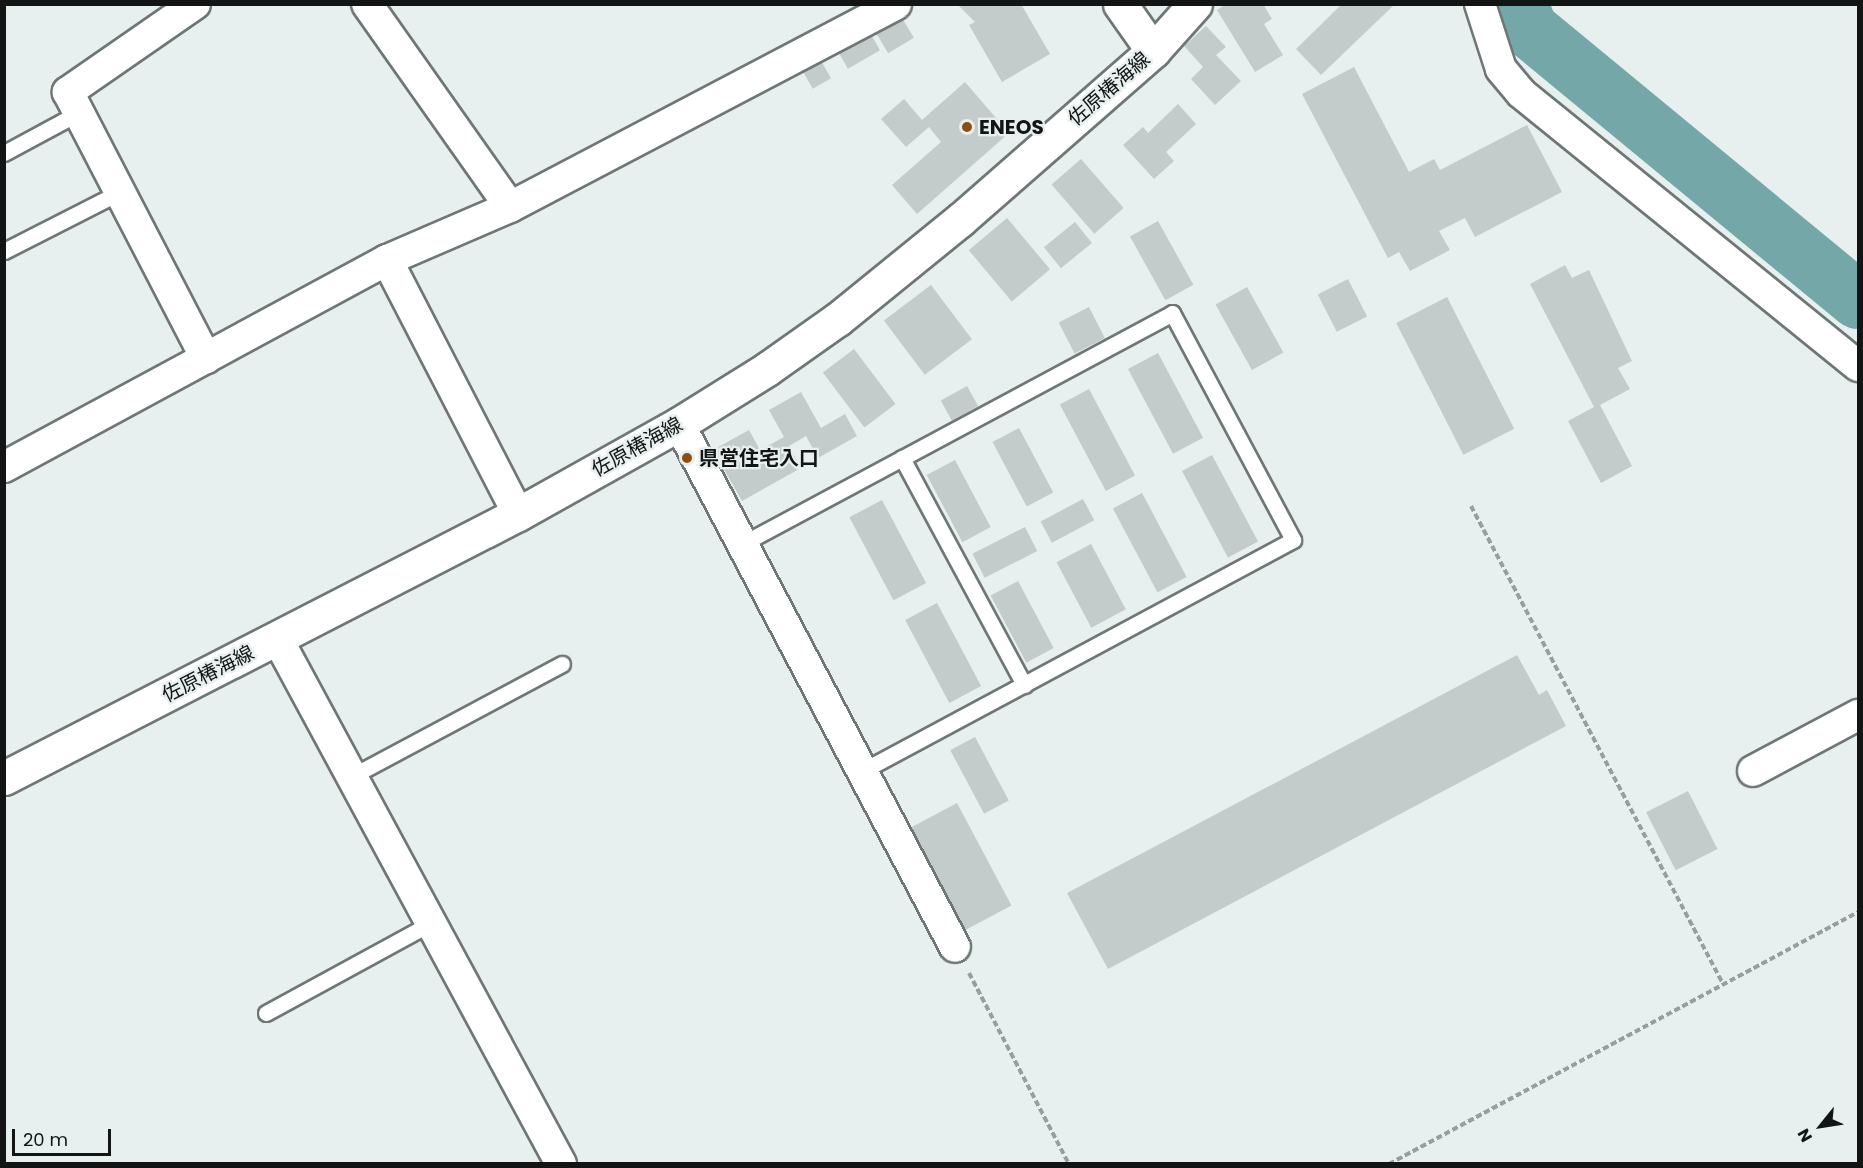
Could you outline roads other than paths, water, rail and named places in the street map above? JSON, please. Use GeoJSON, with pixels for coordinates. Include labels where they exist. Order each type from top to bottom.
{"type":"FeatureCollection","features":[{"type":"Feature","properties":{"kind":"main road"},"geometry":{"type":"LineString","coordinates":[[1120,4],[1153,51]]}},
{"type":"Feature","properties":{"kind":"main road","name":"佐原椿海線"},"geometry":{"type":"LineString","coordinates":[[4,778],[518,514],[679,424],[837,319],[960,220],[1153,51],[1195,4]]}},
{"type":"Feature","properties":{"kind":"street"},"geometry":{"type":"LineString","coordinates":[[195,4],[68,92],[206,358]]}},
{"type":"Feature","properties":{"kind":"street"},"geometry":{"type":"LineString","coordinates":[[367,4],[510,207]]}},
{"type":"Feature","properties":{"kind":"street"},"geometry":{"type":"LineString","coordinates":[[4,467],[387,260],[510,207],[896,4]]}},
{"type":"Feature","properties":{"kind":"street"},"geometry":{"type":"LineString","coordinates":[[1480,4],[1501,69],[1521,93],[1858,366]]}},
{"type":"Feature","properties":{"kind":"street"},"geometry":{"type":"LineString","coordinates":[[387,260],[518,514]]}},
{"type":"Feature","properties":{"kind":"street"},"geometry":{"type":"LineString","coordinates":[[679,424],[956,947]]}},
{"type":"Feature","properties":{"kind":"street"},"geometry":{"type":"LineString","coordinates":[[277,638],[561,1164]]}},
{"type":"Feature","properties":{"kind":"street"},"geometry":{"type":"LineString","coordinates":[[1753,771],[1858,715]]}},
{"type":"Feature","properties":{"kind":"lane"},"geometry":{"type":"LineString","coordinates":[[4,153],[78,113]]}},
{"type":"Feature","properties":{"kind":"lane"},"geometry":{"type":"LineString","coordinates":[[4,251],[120,192]]}},
{"type":"Feature","properties":{"kind":"lane"},"geometry":{"type":"LineString","coordinates":[[742,544],[1172,314],[1293,540],[862,771]]}},
{"type":"Feature","properties":{"kind":"lane"},"geometry":{"type":"LineString","coordinates":[[902,458],[1024,685]]}},
{"type":"Feature","properties":{"kind":"lane"},"geometry":{"type":"LineString","coordinates":[[352,776],[562,663]]}},
{"type":"Feature","properties":{"kind":"lane"},"geometry":{"type":"LineString","coordinates":[[266,1013],[431,923]]}},
{"type":"Feature","properties":{"kind":"waterway"},"geometry":{"type":"LineString","coordinates":[[1519,4],[1529,29],[1858,300]]}},
{"type":"Feature","properties":{"kind":"place","name":"ENEOS"},"geometry":{"type":"Point","coordinates":[967,127]}},
{"type":"Feature","properties":{"kind":"place","name":"県営住宅入口"},"geometry":{"type":"Point","coordinates":[687,458]}}]}
